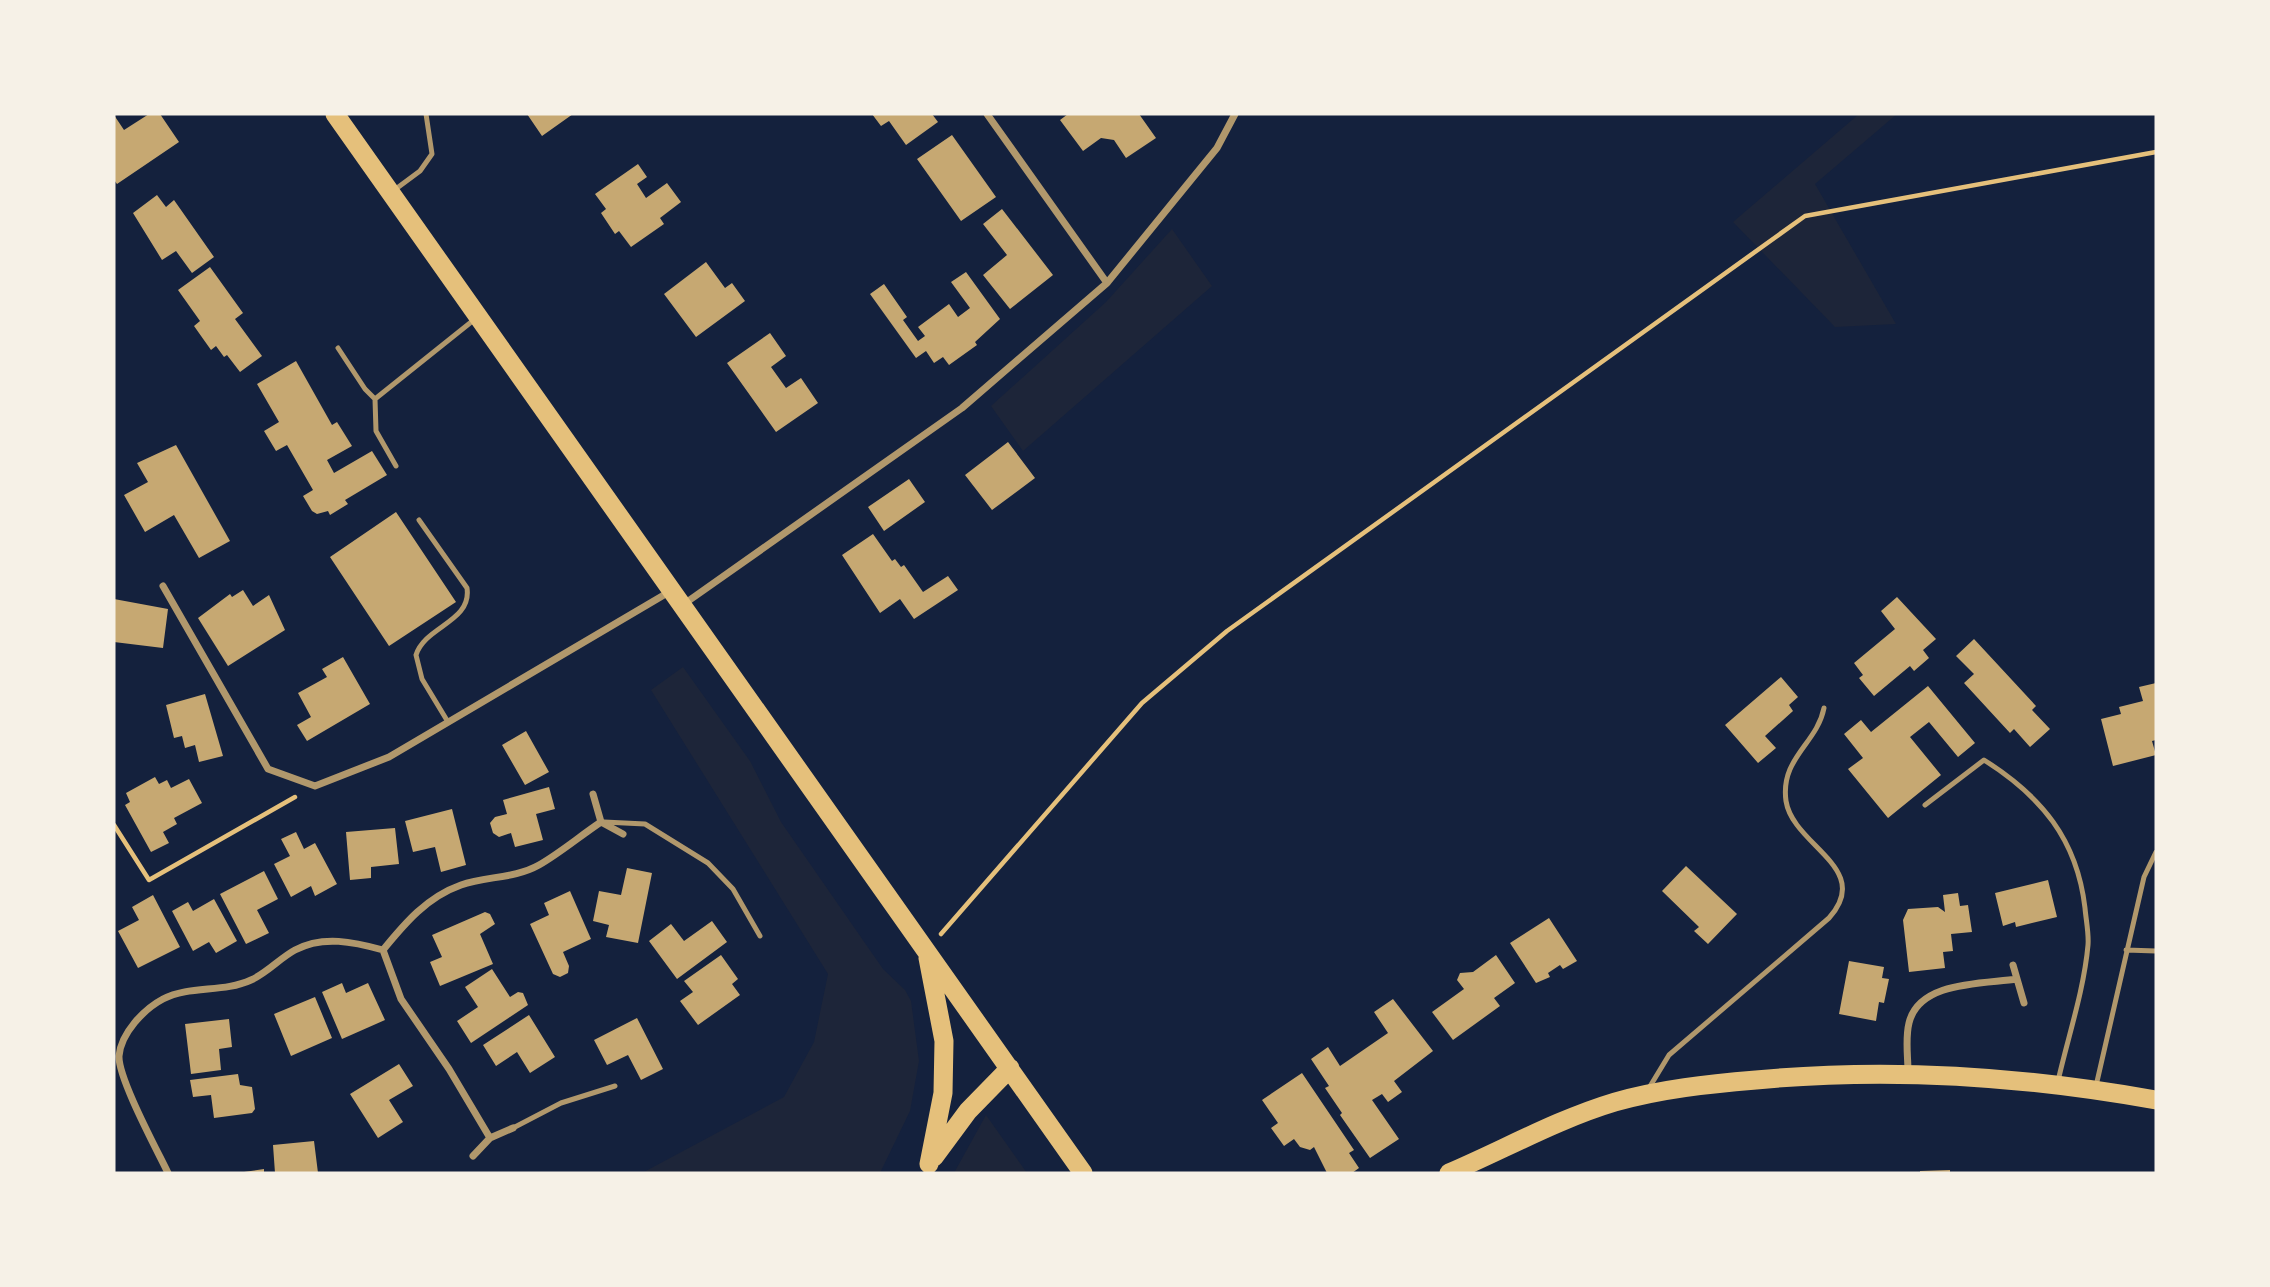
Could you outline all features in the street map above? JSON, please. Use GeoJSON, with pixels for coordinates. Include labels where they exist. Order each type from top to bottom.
{"type":"FeatureCollection","features":[{"type":"Feature","properties":{"kind":"highway"},"geometry":{"type":"LineString","coordinates":[[335,114],[1083,1173]]}},
{"type":"Feature","properties":{"kind":"highway"},"geometry":{"type":"LineString","coordinates":[[925,1168],[943,1093],[944,1041],[926,950]]}},
{"type":"Feature","properties":{"kind":"highway"},"geometry":{"type":"LineString","coordinates":[[925,1168],[968,1111],[1010,1068]]}},
{"type":"Feature","properties":{"kind":"highway"},"geometry":{"type":"LineString","coordinates":[[1449,1173],[1612,1103],[1690,1086],[1809,1074],[1908,1072],[1996,1077],[2095,1089],[2156,1100]]}},
{"type":"Feature","properties":{"kind":"street"},"geometry":{"type":"LineString","coordinates":[[987,114],[1107,283]]}},
{"type":"Feature","properties":{"kind":"street"},"geometry":{"type":"LineString","coordinates":[[163,586],[268,769],[315,786],[389,757],[675,599],[962,408],[1107,283],[1217,148],[1235,114]]}},
{"type":"Feature","properties":{"kind":"street"},"geometry":{"type":"LineString","coordinates":[[593,794],[600,822],[623,834]]}},
{"type":"Feature","properties":{"kind":"street"},"geometry":{"type":"LineString","coordinates":[[383,950],[405,923],[431,899],[462,884],[510,877],[539,865],[600,822]]}},
{"type":"Feature","properties":{"kind":"street"},"geometry":{"type":"LineString","coordinates":[[168,1173],[125,1078],[119,1056],[128,1031],[145,1012],[163,999],[186,992],[228,988],[252,979],[296,950],[323,942],[352,942],[383,950]]}},
{"type":"Feature","properties":{"kind":"street"},"geometry":{"type":"LineString","coordinates":[[383,950],[401,999],[449,1069],[490,1138]]}},
{"type":"Feature","properties":{"kind":"street"},"geometry":{"type":"LineString","coordinates":[[2013,965],[2024,1003]]}},
{"type":"Feature","properties":{"kind":"street"},"geometry":{"type":"LineString","coordinates":[[1908,1072],[1910,1020],[1926,998],[1948,989],[2017,979]]}},
{"type":"Feature","properties":{"kind":"street"},"geometry":{"type":"LineString","coordinates":[[473,1156],[490,1138],[513,1128]]}},
{"type":"Feature","properties":{"kind":"lane"},"geometry":{"type":"LineString","coordinates":[[390,193],[420,171],[432,154],[426,114]]}},
{"type":"Feature","properties":{"kind":"lane"},"geometry":{"type":"LineString","coordinates":[[375,399],[477,317]]}},
{"type":"Feature","properties":{"kind":"lane"},"geometry":{"type":"LineString","coordinates":[[338,348],[357,379],[375,399],[376,431],[396,466]]}},
{"type":"Feature","properties":{"kind":"lane"},"geometry":{"type":"LineString","coordinates":[[419,520],[467,588],[468,600],[463,609],[427,637],[416,655],[422,679],[449,722]]}},
{"type":"Feature","properties":{"kind":"lane"},"geometry":{"type":"LineString","coordinates":[[1646,1094],[1669,1055],[1829,918],[1843,898],[1844,884],[1837,871],[1790,813],[1786,802],[1790,766],[1822,719],[1824,708]]}},
{"type":"Feature","properties":{"kind":"lane"},"geometry":{"type":"LineString","coordinates":[[1925,806],[1984,760],[2015,780],[2042,805],[2064,838],[2081,880],[2089,944],[2057,1084]]}},
{"type":"Feature","properties":{"kind":"lane"},"geometry":{"type":"LineString","coordinates":[[600,822],[645,824],[708,863],[733,889],[760,936]]}},
{"type":"Feature","properties":{"kind":"lane"},"geometry":{"type":"LineString","coordinates":[[2095,1089],[2144,877],[2156,852]]}},
{"type":"Feature","properties":{"kind":"lane"},"geometry":{"type":"LineString","coordinates":[[2126,950],[2156,951]]}},
{"type":"Feature","properties":{"kind":"lane"},"geometry":{"type":"LineString","coordinates":[[513,1128],[561,1103],[615,1086]]}},
{"type":"Feature","properties":{"kind":"path"},"geometry":{"type":"LineString","coordinates":[[926,950],[1142,703],[1227,631],[1805,216],[2156,152]]}},
{"type":"Feature","properties":{"kind":"path"},"geometry":{"type":"LineString","coordinates":[[114,825],[149,880],[315,786]]}},
{"type":"Feature","properties":{"kind":"shaded area"},"geometry":{"type":"Polygon","coordinates":[[[1859,114],[1897,114],[1815,184],[1896,324],[1835,327],[1733,222],[1859,114]]]}},
{"type":"Feature","properties":{"kind":"shaded area"},"geometry":{"type":"Polygon","coordinates":[[[1172,229],[1212,286],[1023,451],[991,406],[1106,302],[1172,229]]]}},
{"type":"Feature","properties":{"kind":"shaded area"},"geometry":{"type":"Polygon","coordinates":[[[683,667],[750,761],[781,822],[883,969],[905,990],[911,1001],[919,1061],[910,1111],[880,1173],[642,1173],[784,1097],[814,1042],[828,974],[651,690],[683,667]]]}},
{"type":"Feature","properties":{"kind":"shaded area"},"geometry":{"type":"Polygon","coordinates":[[[986,1115],[1027,1173],[954,1173],[986,1115]]]}},
{"type":"Feature","properties":{"kind":"building"},"geometry":{"type":"Polygon","coordinates":[[[149,114],[160,114],[179,142],[117,184],[114,180],[114,115],[124,130],[149,114]]]}},
{"type":"Feature","properties":{"kind":"building"},"geometry":{"type":"Polygon","coordinates":[[[527,114],[573,114],[542,136],[527,114]]]}},
{"type":"Feature","properties":{"kind":"building"},"geometry":{"type":"Polygon","coordinates":[[[872,114],[932,114],[938,122],[906,145],[889,121],[881,126],[872,114]]]}},
{"type":"Feature","properties":{"kind":"building"},"geometry":{"type":"Polygon","coordinates":[[[1068,114],[1139,114],[1156,138],[1126,158],[1114,140],[1101,138],[1083,151],[1060,120],[1068,114]]]}},
{"type":"Feature","properties":{"kind":"building"},"geometry":{"type":"Polygon","coordinates":[[[952,135],[996,197],[961,221],[917,159],[952,135]]]}},
{"type":"Feature","properties":{"kind":"building"},"geometry":{"type":"Polygon","coordinates":[[[638,164],[647,177],[637,184],[646,198],[667,183],[681,202],[660,218],[664,224],[631,247],[619,231],[615,234],[601,213],[606,209],[595,194],[638,164]]]}},
{"type":"Feature","properties":{"kind":"building"},"geometry":{"type":"Polygon","coordinates":[[[157,195],[166,207],[174,200],[214,257],[192,273],[176,251],[162,260],[133,213],[157,195]]]}},
{"type":"Feature","properties":{"kind":"building"},"geometry":{"type":"Polygon","coordinates":[[[1002,209],[1053,275],[1010,309],[983,275],[1007,255],[983,224],[1002,209]]]}},
{"type":"Feature","properties":{"kind":"building"},"geometry":{"type":"Polygon","coordinates":[[[706,262],[725,288],[732,283],[745,301],[696,337],[664,294],[706,262]]]}},
{"type":"Feature","properties":{"kind":"building"},"geometry":{"type":"Polygon","coordinates":[[[210,267],[243,313],[235,319],[262,356],[240,372],[216,346],[211,350],[194,326],[200,321],[178,290],[210,267]]]}},
{"type":"Feature","properties":{"kind":"building"},"geometry":{"type":"Polygon","coordinates":[[[966,272],[1000,319],[975,342],[977,345],[949,365],[943,357],[934,363],[926,351],[916,358],[870,294],[884,284],[907,317],[903,320],[918,341],[925,336],[918,327],[949,304],[958,317],[970,308],[951,282],[966,272]]]}},
{"type":"Feature","properties":{"kind":"building"},"geometry":{"type":"Polygon","coordinates":[[[770,333],[786,356],[771,367],[786,388],[801,378],[818,403],[776,432],[727,363],[770,333]]]}},
{"type":"Feature","properties":{"kind":"building"},"geometry":{"type":"Polygon","coordinates":[[[296,361],[332,425],[337,422],[352,446],[327,460],[334,473],[372,451],[387,475],[345,500],[348,504],[330,515],[328,511],[317,514],[312,511],[303,496],[313,490],[287,445],[276,451],[264,431],[279,422],[257,384],[296,361]]]}},
{"type":"Feature","properties":{"kind":"building"},"geometry":{"type":"Polygon","coordinates":[[[1008,442],[1035,478],[992,510],[965,475],[1008,442]]]}},
{"type":"Feature","properties":{"kind":"building"},"geometry":{"type":"Polygon","coordinates":[[[176,445],[230,541],[199,558],[174,515],[145,532],[124,495],[148,482],[137,463],[176,445]]]}},
{"type":"Feature","properties":{"kind":"building"},"geometry":{"type":"Polygon","coordinates":[[[909,479],[925,502],[884,531],[868,507],[909,479]]]}},
{"type":"Feature","properties":{"kind":"building"},"geometry":{"type":"Polygon","coordinates":[[[396,512],[456,602],[389,646],[330,557],[396,512]]]}},
{"type":"Feature","properties":{"kind":"building"},"geometry":{"type":"Polygon","coordinates":[[[873,534],[892,561],[895,559],[901,567],[904,565],[923,592],[948,576],[958,590],[914,619],[900,599],[880,613],[842,555],[873,534]]]}},
{"type":"Feature","properties":{"kind":"building"},"geometry":{"type":"Polygon","coordinates":[[[243,590],[253,606],[269,595],[285,630],[228,666],[198,618],[230,594],[232,597],[243,590]]]}},
{"type":"Feature","properties":{"kind":"building"},"geometry":{"type":"Polygon","coordinates":[[[1897,597],[1936,639],[1923,650],[1929,658],[1914,671],[1910,666],[1874,696],[1859,678],[1863,675],[1854,663],[1895,629],[1881,611],[1897,597]]]}},
{"type":"Feature","properties":{"kind":"building"},"geometry":{"type":"Polygon","coordinates":[[[114,599],[168,609],[163,648],[114,642],[114,599]]]}},
{"type":"Feature","properties":{"kind":"building"},"geometry":{"type":"Polygon","coordinates":[[[1974,639],[2036,706],[2032,710],[2050,729],[2030,747],[2014,729],[2010,733],[1964,683],[1974,674],[1956,656],[1974,639]]]}},
{"type":"Feature","properties":{"kind":"building"},"geometry":{"type":"Polygon","coordinates":[[[343,657],[370,704],[307,741],[297,725],[311,717],[298,693],[327,677],[322,669],[343,657]]]}},
{"type":"Feature","properties":{"kind":"building"},"geometry":{"type":"Polygon","coordinates":[[[1781,677],[1798,697],[1789,705],[1793,711],[1765,736],[1776,748],[1758,763],[1725,725],[1781,677]]]}},
{"type":"Feature","properties":{"kind":"building"},"geometry":{"type":"Polygon","coordinates":[[[2156,683],[2156,740],[2152,741],[2156,755],[2113,766],[2101,719],[2121,714],[2119,707],[2143,701],[2139,687],[2156,683]]]}},
{"type":"Feature","properties":{"kind":"building"},"geometry":{"type":"Polygon","coordinates":[[[1928,686],[1975,743],[1958,757],[1929,722],[1910,737],[1941,775],[1888,818],[1848,769],[1863,758],[1844,734],[1861,720],[1871,732],[1928,686]]]}},
{"type":"Feature","properties":{"kind":"building"},"geometry":{"type":"Polygon","coordinates":[[[205,694],[223,756],[199,762],[195,745],[185,748],[182,736],[174,738],[166,705],[205,694]]]}},
{"type":"Feature","properties":{"kind":"building"},"geometry":{"type":"Polygon","coordinates":[[[526,731],[549,772],[525,785],[502,745],[526,731]]]}},
{"type":"Feature","properties":{"kind":"building"},"geometry":{"type":"Polygon","coordinates":[[[155,777],[159,784],[167,780],[171,788],[189,779],[202,803],[174,818],[177,824],[163,832],[169,843],[151,852],[125,805],[130,802],[126,793],[155,777]]]}},
{"type":"Feature","properties":{"kind":"building"},"geometry":{"type":"Polygon","coordinates":[[[549,787],[555,809],[536,814],[543,840],[515,847],[511,833],[499,837],[493,833],[490,823],[495,817],[507,814],[503,800],[549,787]]]}},
{"type":"Feature","properties":{"kind":"building"},"geometry":{"type":"Polygon","coordinates":[[[452,809],[466,865],[441,872],[435,847],[413,852],[405,821],[452,809]]]}},
{"type":"Feature","properties":{"kind":"building"},"geometry":{"type":"Polygon","coordinates":[[[395,828],[399,864],[371,867],[371,878],[350,880],[346,832],[395,828]]]}},
{"type":"Feature","properties":{"kind":"building"},"geometry":{"type":"Polygon","coordinates":[[[296,832],[304,849],[315,843],[337,884],[315,896],[311,886],[291,897],[274,864],[290,856],[281,839],[296,832]]]}},
{"type":"Feature","properties":{"kind":"building"},"geometry":{"type":"Polygon","coordinates":[[[1686,866],[1737,914],[1708,944],[1694,931],[1699,927],[1662,891],[1686,866]]]}},
{"type":"Feature","properties":{"kind":"building"},"geometry":{"type":"Polygon","coordinates":[[[627,868],[652,873],[638,943],[606,937],[609,925],[593,921],[599,891],[621,895],[627,868]]]}},
{"type":"Feature","properties":{"kind":"building"},"geometry":{"type":"Polygon","coordinates":[[[264,871],[278,899],[257,910],[269,933],[246,944],[220,894],[264,871]]]}},
{"type":"Feature","properties":{"kind":"building"},"geometry":{"type":"Polygon","coordinates":[[[2048,880],[2057,917],[2016,927],[2015,922],[2003,926],[1995,893],[2048,880]]]}},
{"type":"Feature","properties":{"kind":"building"},"geometry":{"type":"Polygon","coordinates":[[[570,891],[591,939],[563,952],[569,966],[568,973],[560,977],[553,974],[530,924],[549,915],[544,903],[570,891]]]}},
{"type":"Feature","properties":{"kind":"building"},"geometry":{"type":"Polygon","coordinates":[[[1958,893],[1960,906],[1968,905],[1972,932],[1951,934],[1953,951],[1943,952],[1945,968],[1909,972],[1903,920],[1908,909],[1938,907],[1945,912],[1943,895],[1958,893]]]}},
{"type":"Feature","properties":{"kind":"building"},"geometry":{"type":"Polygon","coordinates":[[[153,895],[180,947],[138,968],[118,931],[139,920],[132,907],[153,895]]]}},
{"type":"Feature","properties":{"kind":"building"},"geometry":{"type":"Polygon","coordinates":[[[214,899],[237,941],[216,953],[209,942],[193,951],[172,911],[188,902],[193,911],[214,899]]]}},
{"type":"Feature","properties":{"kind":"building"},"geometry":{"type":"Polygon","coordinates":[[[485,912],[490,914],[495,924],[480,934],[493,964],[440,986],[430,962],[442,957],[432,935],[485,912]]]}},
{"type":"Feature","properties":{"kind":"building"},"geometry":{"type":"Polygon","coordinates":[[[1549,918],[1577,961],[1563,969],[1560,965],[1548,973],[1550,977],[1536,983],[1510,943],[1549,918]]]}},
{"type":"Feature","properties":{"kind":"building"},"geometry":{"type":"Polygon","coordinates":[[[712,921],[727,942],[677,979],[649,941],[671,924],[684,941],[712,921]]]}},
{"type":"Feature","properties":{"kind":"building"},"geometry":{"type":"Polygon","coordinates":[[[721,955],[738,979],[732,984],[740,995],[698,1025],[680,1001],[693,992],[684,981],[721,955]]]}},
{"type":"Feature","properties":{"kind":"building"},"geometry":{"type":"Polygon","coordinates":[[[1496,955],[1515,983],[1494,998],[1500,1006],[1453,1040],[1432,1012],[1464,989],[1457,980],[1460,973],[1473,972],[1496,955]]]}},
{"type":"Feature","properties":{"kind":"building"},"geometry":{"type":"Polygon","coordinates":[[[1849,961],[1884,967],[1882,978],[1889,979],[1884,1003],[1879,1002],[1876,1021],[1839,1014],[1849,961]]]}},
{"type":"Feature","properties":{"kind":"building"},"geometry":{"type":"Polygon","coordinates":[[[492,969],[510,997],[518,992],[523,993],[528,1005],[471,1043],[457,1021],[478,1007],[465,987],[492,969]]]}},
{"type":"Feature","properties":{"kind":"building"},"geometry":{"type":"Polygon","coordinates":[[[342,983],[346,993],[368,983],[385,1020],[342,1039],[322,992],[342,983]]]}},
{"type":"Feature","properties":{"kind":"building"},"geometry":{"type":"Polygon","coordinates":[[[315,997],[332,1038],[291,1056],[274,1014],[315,997]]]}},
{"type":"Feature","properties":{"kind":"building"},"geometry":{"type":"Polygon","coordinates":[[[1393,999],[1433,1051],[1394,1081],[1402,1092],[1388,1102],[1382,1094],[1372,1100],[1399,1139],[1370,1158],[1340,1115],[1342,1113],[1325,1088],[1329,1086],[1311,1059],[1328,1047],[1340,1066],[1388,1033],[1374,1012],[1393,999]]]}},
{"type":"Feature","properties":{"kind":"building"},"geometry":{"type":"Polygon","coordinates":[[[529,1015],[555,1057],[530,1073],[517,1052],[496,1066],[483,1045],[529,1015]]]}},
{"type":"Feature","properties":{"kind":"building"},"geometry":{"type":"Polygon","coordinates":[[[637,1018],[663,1069],[641,1080],[628,1055],[607,1065],[594,1040],[637,1018]]]}},
{"type":"Feature","properties":{"kind":"building"},"geometry":{"type":"Polygon","coordinates":[[[229,1019],[232,1047],[219,1049],[221,1070],[191,1074],[185,1024],[229,1019]]]}},
{"type":"Feature","properties":{"kind":"building"},"geometry":{"type":"Polygon","coordinates":[[[399,1064],[413,1086],[389,1100],[403,1122],[378,1138],[350,1094],[399,1064]]]}},
{"type":"Feature","properties":{"kind":"building"},"geometry":{"type":"Polygon","coordinates":[[[1302,1073],[1354,1150],[1349,1153],[1359,1168],[1352,1173],[1327,1173],[1314,1147],[1310,1150],[1300,1147],[1294,1139],[1284,1146],[1271,1128],[1278,1123],[1262,1100],[1302,1073]]]}},
{"type":"Feature","properties":{"kind":"building"},"geometry":{"type":"Polygon","coordinates":[[[238,1074],[240,1085],[252,1087],[255,1109],[252,1113],[214,1118],[211,1095],[193,1097],[190,1080],[238,1074]]]}},
{"type":"Feature","properties":{"kind":"building"},"geometry":{"type":"Polygon","coordinates":[[[314,1141],[318,1173],[275,1173],[273,1145],[314,1141]]]}},
{"type":"Feature","properties":{"kind":"building"},"geometry":{"type":"Polygon","coordinates":[[[264,1169],[264,1173],[244,1172],[264,1169]]]}},
{"type":"Feature","properties":{"kind":"building"},"geometry":{"type":"Polygon","coordinates":[[[1950,1170],[1950,1173],[1920,1173],[1920,1171],[1950,1170]]]}}]}
